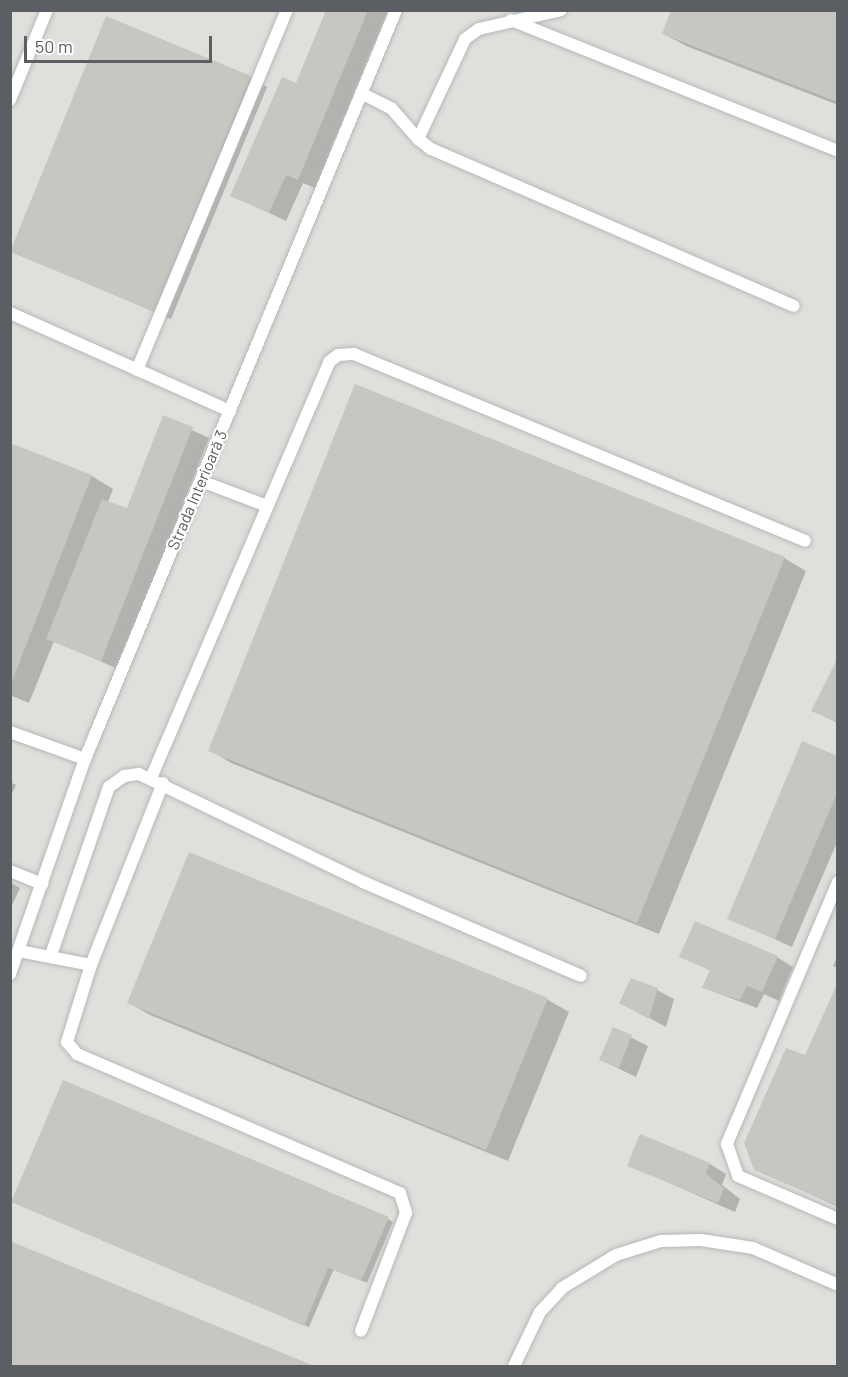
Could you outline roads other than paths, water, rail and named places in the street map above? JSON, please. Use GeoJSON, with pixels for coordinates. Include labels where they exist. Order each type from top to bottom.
{"type":"FeatureCollection","features":[{"type":"Feature","properties":{"kind":"lane"},"geometry":{"type":"LineString","coordinates":[[10,100],[47,10]]}},
{"type":"Feature","properties":{"kind":"lane"},"geometry":{"type":"LineString","coordinates":[[137,370],[286,10]]}},
{"type":"Feature","properties":{"kind":"lane","name":"Strada Interioară 3"},"geometry":{"type":"LineString","coordinates":[[10,974],[85,759],[396,10]]}},
{"type":"Feature","properties":{"kind":"lane"},"geometry":{"type":"LineString","coordinates":[[417,139],[465,39],[478,29],[561,10]]}},
{"type":"Feature","properties":{"kind":"lane"},"geometry":{"type":"LineString","coordinates":[[512,20],[837,151]]}},
{"type":"Feature","properties":{"kind":"lane"},"geometry":{"type":"LineString","coordinates":[[361,93],[391,108],[417,139],[431,149],[794,306]]}},
{"type":"Feature","properties":{"kind":"lane"},"geometry":{"type":"LineString","coordinates":[[10,328],[13,314],[230,411]]}},
{"type":"Feature","properties":{"kind":"lane"},"geometry":{"type":"LineString","coordinates":[[151,778],[328,362],[338,355],[354,354],[805,541]]}},
{"type":"Feature","properties":{"kind":"lane"},"geometry":{"type":"LineString","coordinates":[[201,481],[267,506]]}},
{"type":"Feature","properties":{"kind":"lane"},"geometry":{"type":"LineString","coordinates":[[10,732],[85,759]]}},
{"type":"Feature","properties":{"kind":"lane"},"geometry":{"type":"LineString","coordinates":[[51,955],[110,787],[124,776],[139,774],[163,783],[363,882],[581,976]]}},
{"type":"Feature","properties":{"kind":"lane"},"geometry":{"type":"LineString","coordinates":[[163,783],[91,965],[68,1042],[77,1054],[400,1193],[406,1213],[361,1331]]}},
{"type":"Feature","properties":{"kind":"lane"},"geometry":{"type":"LineString","coordinates":[[10,872],[42,884]]}},
{"type":"Feature","properties":{"kind":"lane"},"geometry":{"type":"LineString","coordinates":[[837,882],[728,1144],[738,1176],[837,1220]]}},
{"type":"Feature","properties":{"kind":"lane"},"geometry":{"type":"LineString","coordinates":[[19,951],[51,955],[91,965]]}},
{"type":"Feature","properties":{"kind":"lane"},"geometry":{"type":"LineString","coordinates":[[514,1366],[540,1312],[562,1288],[616,1255],[661,1241],[700,1240],[753,1248],[837,1285]]}}]}
